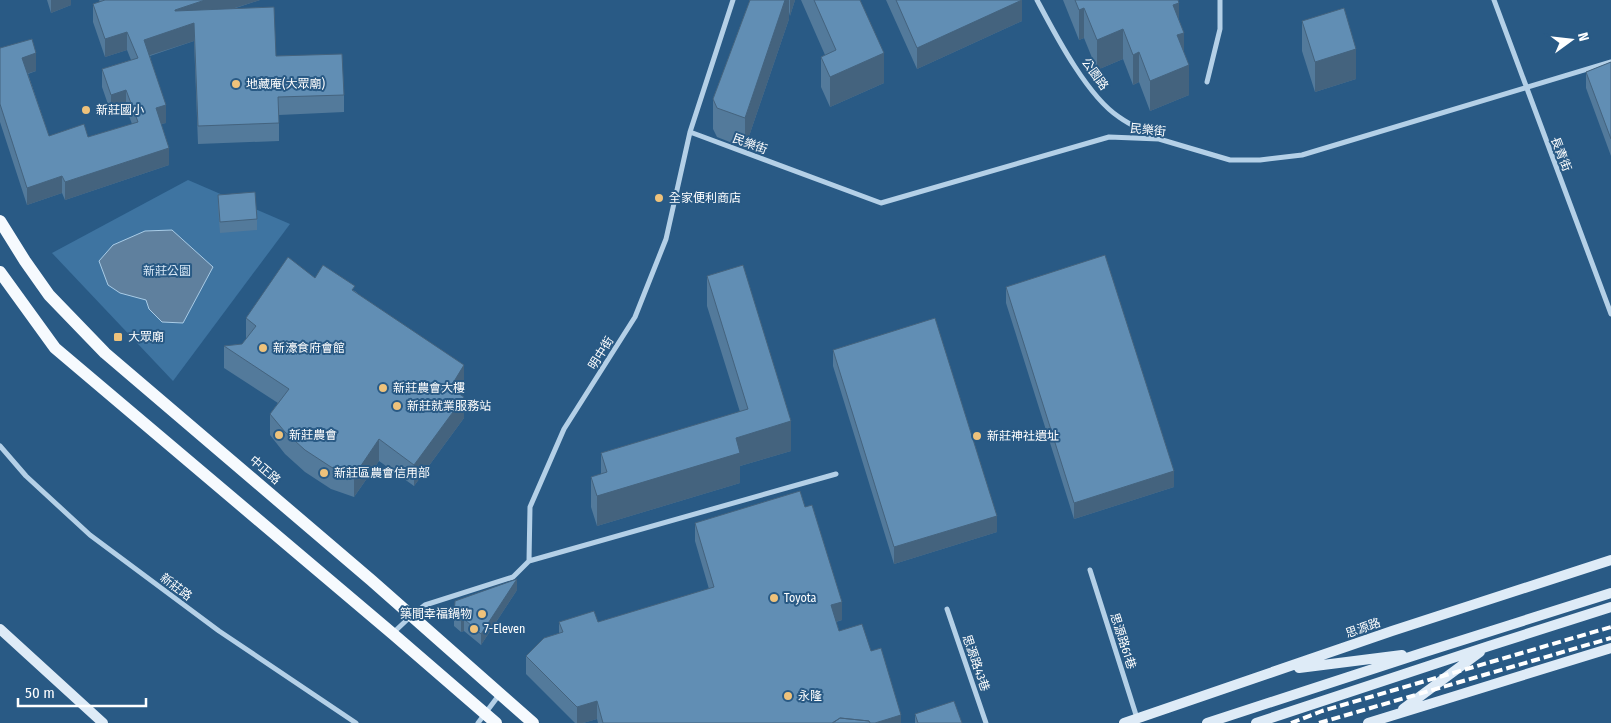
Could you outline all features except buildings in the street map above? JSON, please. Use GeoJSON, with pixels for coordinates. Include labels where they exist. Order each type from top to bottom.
{"type":"FeatureCollection","features":[{"type":"Feature","properties":{"kind":"main road","name":"中正路"},"geometry":{"type":"LineString","coordinates":[[0,220],[25,262],[49,295],[105,353],[215,445],[533,723]]}},
{"type":"Feature","properties":{"kind":"main road"},"geometry":{"type":"LineString","coordinates":[[0,272],[55,348],[393,634],[481,718],[496,723]]}},
{"type":"Feature","properties":{"kind":"main road","name":"思源路"},"geometry":{"type":"LineString","coordinates":[[1124,723],[1276,670],[1611,560]]}},
{"type":"Feature","properties":{"kind":"main road"},"geometry":{"type":"LineString","coordinates":[[1211,722],[1611,593]]}},
{"type":"Feature","properties":{"kind":"main road"},"geometry":{"type":"LineString","coordinates":[[1256,723],[1611,607]]}},
{"type":"Feature","properties":{"kind":"main road"},"geometry":{"type":"LineString","coordinates":[[0,629],[103,723]]}},
{"type":"Feature","properties":{"kind":"main road"},"geometry":{"type":"LineString","coordinates":[[1395,714],[1489,646]]}},
{"type":"Feature","properties":{"kind":"main road"},"geometry":{"type":"LineString","coordinates":[[1368,723],[1611,648]]}},
{"type":"Feature","properties":{"kind":"main road"},"geometry":{"type":"LineString","coordinates":[[1276,670],[1425,652]]}},
{"type":"Feature","properties":{"kind":"street","name":"明中街"},"geometry":{"type":"LineString","coordinates":[[529,561],[530,507],[564,429],[635,317],[666,239],[690,132],[734,0]]}},
{"type":"Feature","properties":{"kind":"street","name":"公園路"},"geometry":{"type":"LineString","coordinates":[[1037,0],[1059,42],[1094,93],[1118,117],[1159,139]]}},
{"type":"Feature","properties":{"kind":"street"},"geometry":{"type":"LineString","coordinates":[[1207,82],[1220,29],[1220,0]]}},
{"type":"Feature","properties":{"kind":"street","name":"長青街"},"geometry":{"type":"LineString","coordinates":[[1494,0],[1611,314]]}},
{"type":"Feature","properties":{"kind":"street","name":"民樂街"},"geometry":{"type":"LineString","coordinates":[[690,132],[881,203],[1109,137],[1159,139],[1230,160],[1260,160],[1302,155],[1611,62]]}},
{"type":"Feature","properties":{"kind":"street","name":"新莊路"},"geometry":{"type":"LineString","coordinates":[[0,446],[26,476],[90,535],[219,631],[356,723]]}},
{"type":"Feature","properties":{"kind":"street"},"geometry":{"type":"LineString","coordinates":[[393,634],[425,605],[512,577],[529,561],[836,474]]}},
{"type":"Feature","properties":{"kind":"street","name":"思源路61巷"},"geometry":{"type":"LineString","coordinates":[[1090,570],[1137,718]]}},
{"type":"Feature","properties":{"kind":"street","name":"思源路43巷"},"geometry":{"type":"LineString","coordinates":[[947,609],[986,723]]}},
{"type":"Feature","properties":{"kind":"street"},"geometry":{"type":"LineString","coordinates":[[481,718],[500,695]]}},
{"type":"Feature","properties":{"kind":"green space","name":"新莊公園"},"geometry":{"type":"Polygon","coordinates":[[[188,180],[290,224],[173,381],[52,253],[188,180]]]}},
{"type":"Feature","properties":{"kind":"shaded area"},"geometry":{"type":"Polygon","coordinates":[[[172,230],[213,267],[183,323],[162,322],[149,309],[146,300],[120,293],[108,285],[99,261],[113,245],[145,231],[172,230]]]}},
{"type":"Feature","properties":{"kind":"railway"},"geometry":{"type":"LineString","coordinates":[[1291,723],[1322,711],[1611,627]]}},
{"type":"Feature","properties":{"kind":"railway"},"geometry":{"type":"LineString","coordinates":[[1319,723],[1611,638]]}},
{"type":"Feature","properties":{"kind":"place","name":"地藏庵(大眾廟)"},"geometry":{"type":"Point","coordinates":[236,84]}},
{"type":"Feature","properties":{"kind":"place","name":"新莊國小"},"geometry":{"type":"Point","coordinates":[86,110]}},
{"type":"Feature","properties":{"kind":"place","name":"全家便利商店"},"geometry":{"type":"Point","coordinates":[659,198]}},
{"type":"Feature","properties":{"kind":"place","name":"大眾廟"},"geometry":{"type":"Point","coordinates":[118,337]}},
{"type":"Feature","properties":{"kind":"place","name":"新濠食府會館"},"geometry":{"type":"Point","coordinates":[263,348]}},
{"type":"Feature","properties":{"kind":"place","name":"新莊農會大樓"},"geometry":{"type":"Point","coordinates":[383,388]}},
{"type":"Feature","properties":{"kind":"place","name":"新莊就業服務站"},"geometry":{"type":"Point","coordinates":[397,406]}},
{"type":"Feature","properties":{"kind":"place","name":"新莊農會"},"geometry":{"type":"Point","coordinates":[279,435]}},
{"type":"Feature","properties":{"kind":"place","name":"新莊神社遺址"},"geometry":{"type":"Point","coordinates":[977,436]}},
{"type":"Feature","properties":{"kind":"place","name":"新莊區農會信用部"},"geometry":{"type":"Point","coordinates":[324,473]}},
{"type":"Feature","properties":{"kind":"place","name":"Toyota"},"geometry":{"type":"Point","coordinates":[774,598]}},
{"type":"Feature","properties":{"kind":"place","name":"築間幸福鍋物"},"geometry":{"type":"Point","coordinates":[482,614]}},
{"type":"Feature","properties":{"kind":"place","name":"7-Eleven"},"geometry":{"type":"Point","coordinates":[474,629]}},
{"type":"Feature","properties":{"kind":"place","name":"永隆"},"geometry":{"type":"Point","coordinates":[788,696]}}]}
